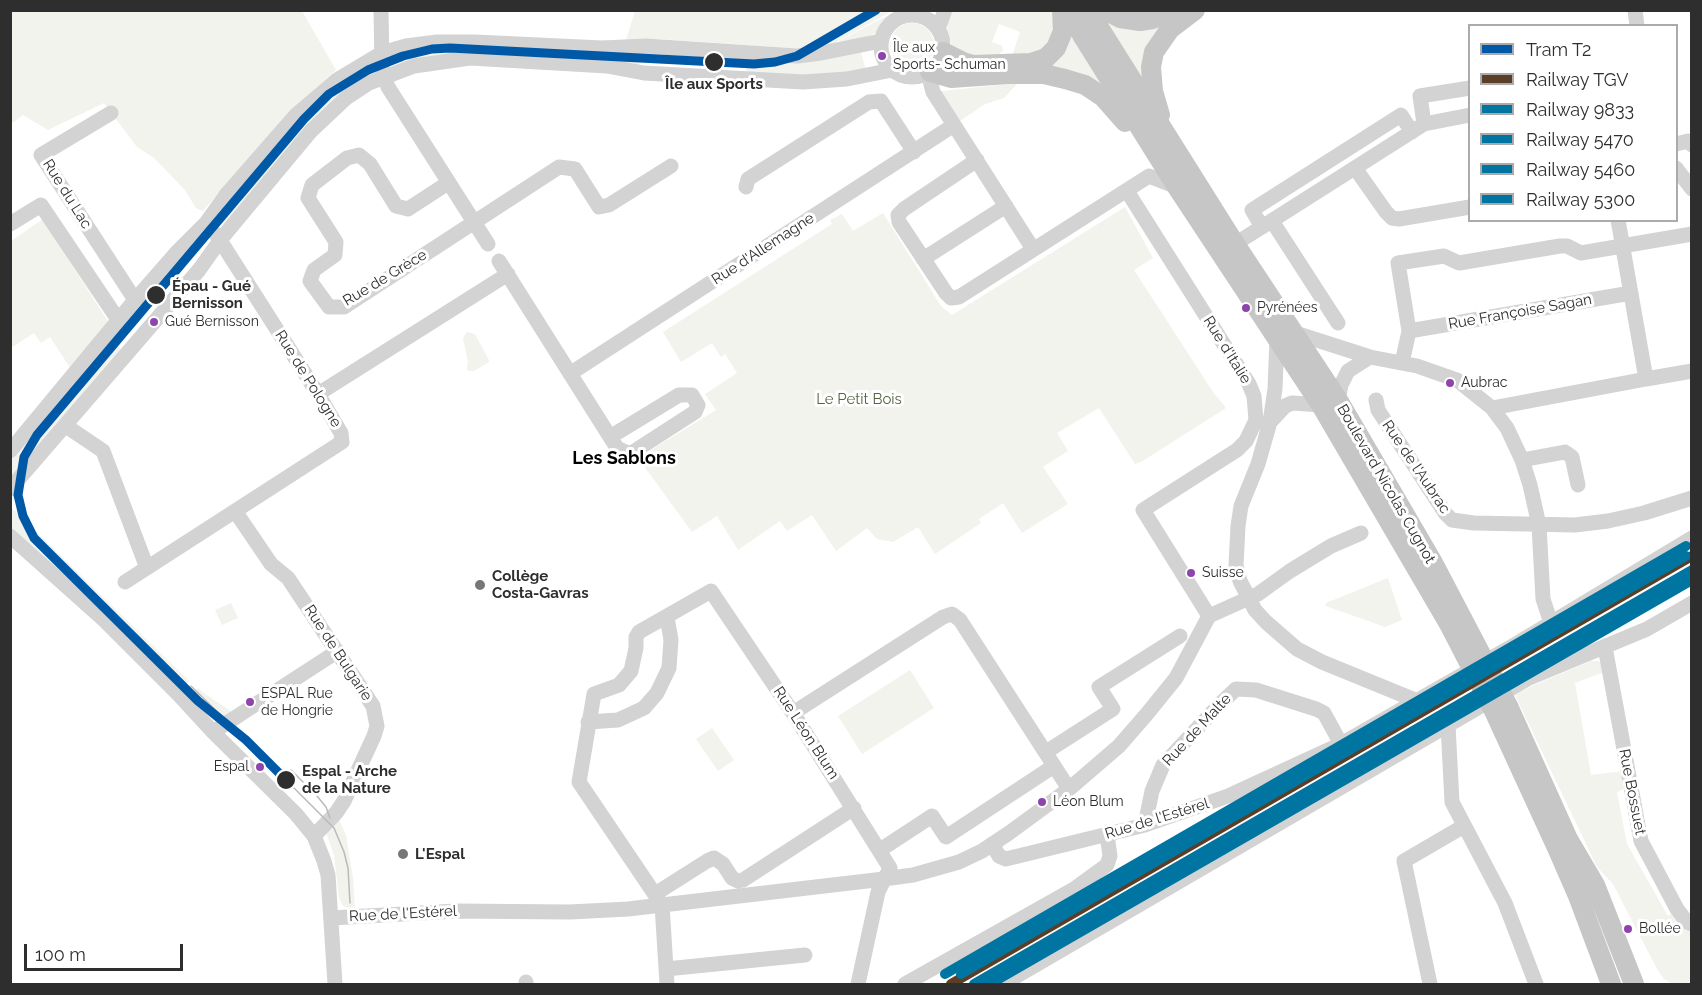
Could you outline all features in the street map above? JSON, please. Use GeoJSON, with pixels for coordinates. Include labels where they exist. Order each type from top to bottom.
{"type":"FeatureCollection","features":[{"type":"Feature","properties":{"kind":"main road"},"geometry":{"type":"LineString","coordinates":[[943,52],[973,65],[1031,63],[1046,58],[1056,48],[1063,31],[1062,10]]}},
{"type":"Feature","properties":{"kind":"main road","name":"Boulevard Nicolas Cugnot"},"geometry":{"type":"LineString","coordinates":[[1071,10],[1083,35],[1177,187],[1284,335],[1432,561],[1456,621],[1568,839],[1595,885],[1634,984]]}},
{"type":"Feature","properties":{"kind":"main road","name":"Boulevard Nicolas Cugnot"},"geometry":{"type":"LineString","coordinates":[[1088,10],[1235,244],[1284,335]]}},
{"type":"Feature","properties":{"kind":"main road"},"geometry":{"type":"LineString","coordinates":[[1105,10],[1120,18],[1140,21],[1153,20],[1173,10]]}},
{"type":"Feature","properties":{"kind":"main road"},"geometry":{"type":"LineString","coordinates":[[1167,137],[1153,90],[1151,60],[1160,40],[1170,29],[1195,10]]}},
{"type":"Feature","properties":{"kind":"main road"},"geometry":{"type":"LineString","coordinates":[[925,77],[1044,74],[1084,85],[1103,97],[1131,129],[1163,175],[1177,187]]}},
{"type":"Feature","properties":{"kind":"main road","name":"Boulevard Nicolas Cugnot"},"geometry":{"type":"LineString","coordinates":[[1502,711],[1578,896],[1611,984]]}},
{"type":"Feature","properties":{"kind":"main road"},"geometry":{"type":"LineString","coordinates":[[1626,964],[1646,984]]}},
{"type":"Feature","properties":{"kind":"street"},"geometry":{"type":"LineString","coordinates":[[381,10],[383,77],[488,244]]}},
{"type":"Feature","properties":{"kind":"street"},"geometry":{"type":"LineString","coordinates":[[938,29],[945,10]]}},
{"type":"Feature","properties":{"kind":"street"},"geometry":{"type":"LineString","coordinates":[[922,13],[938,29],[943,52],[925,77],[905,76],[891,70],[882,56],[881,41],[890,24],[898,18],[922,13]]}},
{"type":"Feature","properties":{"kind":"street"},"geometry":{"type":"LineString","coordinates":[[10,451],[135,300],[206,223],[226,195],[296,115],[337,80],[382,53],[406,46],[437,42],[475,42],[602,48],[646,46],[797,56],[881,41]]}},
{"type":"Feature","properties":{"kind":"street"},"geometry":{"type":"LineString","coordinates":[[10,489],[199,270],[221,239],[326,115],[369,82],[414,66],[470,58],[607,66],[644,73],[803,82],[847,79],[891,70]]}},
{"type":"Feature","properties":{"kind":"street"},"geometry":{"type":"LineString","coordinates":[[925,77],[1033,249]]}},
{"type":"Feature","properties":{"kind":"street"},"geometry":{"type":"LineString","coordinates":[[1418,128],[1420,96],[1468,87]]}},
{"type":"Feature","properties":{"kind":"street"},"geometry":{"type":"LineString","coordinates":[[746,187],[748,179],[869,102],[881,101],[914,152]]}},
{"type":"Feature","properties":{"kind":"street","name":"Rue du Lac"},"geometry":{"type":"LineString","coordinates":[[111,113],[41,155],[135,300]]}},
{"type":"Feature","properties":{"kind":"street"},"geometry":{"type":"LineString","coordinates":[[1338,323],[1267,224],[1251,210],[1401,115],[1418,128]]}},
{"type":"Feature","properties":{"kind":"street"},"geometry":{"type":"LineString","coordinates":[[1235,244],[1418,128],[1468,116]]}},
{"type":"Feature","properties":{"kind":"street","name":"Rue d'Allemagne"},"geometry":{"type":"LineString","coordinates":[[571,373],[954,125]]}},
{"type":"Feature","properties":{"kind":"street"},"geometry":{"type":"LineString","coordinates":[[1678,144],[1688,141],[1692,145]]}},
{"type":"Feature","properties":{"kind":"street","name":"Rue de Grèce"},"geometry":{"type":"LineString","coordinates":[[448,183],[408,209],[396,206],[370,164],[359,156],[347,158],[312,185],[309,198],[336,242],[335,255],[314,270],[310,281],[329,307],[344,306],[474,223]]}},
{"type":"Feature","properties":{"kind":"street"},"geometry":{"type":"LineString","coordinates":[[976,160],[898,215],[899,222],[951,298],[959,297],[1149,176],[1177,187]]}},
{"type":"Feature","properties":{"kind":"street"},"geometry":{"type":"LineString","coordinates":[[474,223],[559,167],[575,169],[599,207],[609,205],[671,166]]}},
{"type":"Feature","properties":{"kind":"street"},"geometry":{"type":"LineString","coordinates":[[1355,168],[1392,218],[1399,219],[1468,207]]}},
{"type":"Feature","properties":{"kind":"street"},"geometry":{"type":"LineString","coordinates":[[1678,169],[1692,189]]}},
{"type":"Feature","properties":{"kind":"street","name":"Rue d'Italie"},"geometry":{"type":"LineString","coordinates":[[1127,190],[1249,384],[1254,396],[1257,412],[1250,435],[1237,450],[1143,510],[1209,616]]}},
{"type":"Feature","properties":{"kind":"street","name":"Rue du Lac"},"geometry":{"type":"LineString","coordinates":[[10,224],[41,205],[118,321]]}},
{"type":"Feature","properties":{"kind":"street"},"geometry":{"type":"LineString","coordinates":[[923,259],[1006,206]]}},
{"type":"Feature","properties":{"kind":"street"},"geometry":{"type":"LineString","coordinates":[[1618,222],[1646,379]]}},
{"type":"Feature","properties":{"kind":"street","name":"Rue de Pologne"},"geometry":{"type":"LineString","coordinates":[[125,582],[342,442],[341,433],[318,394],[221,239],[206,223]]}},
{"type":"Feature","properties":{"kind":"street"},"geometry":{"type":"LineString","coordinates":[[1402,363],[1409,331],[1398,263],[1444,256],[1459,263],[1560,246],[1567,246],[1581,253],[1692,234]]}},
{"type":"Feature","properties":{"kind":"street"},"geometry":{"type":"LineString","coordinates":[[318,394],[503,267],[571,373],[610,437],[617,448],[630,454],[695,412],[698,405],[692,395],[678,395],[610,437]]}},
{"type":"Feature","properties":{"kind":"street","name":"Rue Françoise Sagan"},"geometry":{"type":"LineString","coordinates":[[1409,331],[1631,293]]}},
{"type":"Feature","properties":{"kind":"street"},"geometry":{"type":"LineString","coordinates":[[1416,700],[1322,662],[1297,649],[1266,622],[1247,598],[1240,581],[1236,564],[1241,506],[1258,464],[1270,422],[1284,335],[1370,357],[1417,366],[1457,380],[1492,408],[1508,428],[1522,460],[1539,525],[1543,599],[1551,623]]}},
{"type":"Feature","properties":{"kind":"street"},"geometry":{"type":"LineString","coordinates":[[1270,422],[1285,406],[1292,403],[1330,403],[1348,371],[1370,357]]}},
{"type":"Feature","properties":{"kind":"street"},"geometry":{"type":"LineString","coordinates":[[1492,408],[1692,371]]}},
{"type":"Feature","properties":{"kind":"street","name":"Rue de l'Aubrac"},"geometry":{"type":"LineString","coordinates":[[1376,400],[1378,410],[1445,513],[1452,520],[1539,525]]}},
{"type":"Feature","properties":{"kind":"street"},"geometry":{"type":"LineString","coordinates":[[66,426],[103,451],[147,568]]}},
{"type":"Feature","properties":{"kind":"street"},"geometry":{"type":"LineString","coordinates":[[1522,460],[1565,452],[1572,457],[1578,484]]}},
{"type":"Feature","properties":{"kind":"street"},"geometry":{"type":"LineString","coordinates":[[1539,525],[1608,521],[1692,498]]}},
{"type":"Feature","properties":{"kind":"street","name":"Rue de Bulgarie"},"geometry":{"type":"LineString","coordinates":[[235,511],[271,564],[288,578],[373,706],[377,726],[374,736],[340,809],[314,836]]}},
{"type":"Feature","properties":{"kind":"street"},"geometry":{"type":"LineString","coordinates":[[1209,616],[1258,594],[1331,546],[1361,533]]}},
{"type":"Feature","properties":{"kind":"street","name":"Rue de l'Estérel"},"geometry":{"type":"LineString","coordinates":[[10,536],[104,620],[296,814],[314,836],[324,861],[328,874],[332,918],[456,910],[598,911],[659,899],[884,879],[959,862],[998,841],[1068,789],[1119,746],[1176,678],[1209,616]]}},
{"type":"Feature","properties":{"kind":"street","name":"Rue de l'Estérel"},"geometry":{"type":"LineString","coordinates":[[998,841],[1001,858],[1006,859],[1145,825],[1228,796],[1341,744],[1551,623],[1692,538]]}},
{"type":"Feature","properties":{"kind":"street","name":"Rue Léon Blum"},"geometry":{"type":"LineString","coordinates":[[667,616],[711,591],[793,713],[880,850],[890,868],[884,879]]}},
{"type":"Feature","properties":{"kind":"street"},"geometry":{"type":"LineString","coordinates":[[1003,984],[1529,678],[1647,629],[1692,603]]}},
{"type":"Feature","properties":{"kind":"street"},"geometry":{"type":"LineString","coordinates":[[793,713],[943,617],[952,614],[960,620],[1068,789]]}},
{"type":"Feature","properties":{"kind":"street"},"geometry":{"type":"LineString","coordinates":[[588,722],[618,720],[644,708],[657,693],[669,668],[671,640],[667,616],[639,632],[636,637],[631,671],[619,685],[594,694],[588,722],[579,782],[659,899],[667,977],[805,955]]}},
{"type":"Feature","properties":{"kind":"street"},"geometry":{"type":"LineString","coordinates":[[880,850],[932,816],[946,837],[1113,709],[1099,687],[1180,636]]}},
{"type":"Feature","properties":{"kind":"street","name":"Rue Bossuet"},"geometry":{"type":"LineString","coordinates":[[1605,647],[1641,842],[1677,909],[1687,922],[1692,924]]}},
{"type":"Feature","properties":{"kind":"street"},"geometry":{"type":"LineString","coordinates":[[213,732],[338,651]]}},
{"type":"Feature","properties":{"kind":"street","name":"Rue de Malte"},"geometry":{"type":"LineString","coordinates":[[1145,825],[1152,791],[1163,765],[1236,689],[1256,690],[1316,708],[1324,713],[1341,744]]}},
{"type":"Feature","properties":{"kind":"street"},"geometry":{"type":"LineString","coordinates":[[1448,725],[1452,802],[1506,903],[1536,984]]}},
{"type":"Feature","properties":{"kind":"street"},"geometry":{"type":"LineString","coordinates":[[659,899],[714,858],[723,864],[732,878],[738,881],[743,880],[854,808]]}},
{"type":"Feature","properties":{"kind":"street"},"geometry":{"type":"LineString","coordinates":[[1430,984],[1404,861],[1464,826]]}},
{"type":"Feature","properties":{"kind":"street"},"geometry":{"type":"LineString","coordinates":[[905,984],[1074,889],[1107,865],[1110,856],[1107,835]]}},
{"type":"Feature","properties":{"kind":"street"},"geometry":{"type":"LineString","coordinates":[[858,984],[878,892],[884,879]]}},
{"type":"Feature","properties":{"kind":"street"},"geometry":{"type":"LineString","coordinates":[[332,918],[335,984]]}},
{"type":"Feature","properties":{"kind":"green space"},"geometry":{"type":"Polygon","coordinates":[[[11,11],[302,11],[336,70],[290,111],[203,211],[196,208],[184,189],[154,158],[137,147],[104,103],[48,130],[23,115],[11,124],[11,11]]]}},
{"type":"Feature","properties":{"kind":"green space"},"geometry":{"type":"Polygon","coordinates":[[[635,11],[892,11],[833,44],[811,46],[819,41],[804,49],[660,39],[626,40],[635,11]]]}},
{"type":"Feature","properties":{"kind":"green space"},"geometry":{"type":"Polygon","coordinates":[[[899,11],[883,21],[876,33],[862,39],[839,41],[899,11]]]}},
{"type":"Feature","properties":{"kind":"green space"},"geometry":{"type":"Polygon","coordinates":[[[953,11],[1055,11],[1054,30],[1043,53],[1014,58],[1013,53],[1020,32],[999,24],[992,42],[1002,46],[1003,51],[992,59],[970,59],[952,46],[948,35],[947,23],[953,11]]]}},
{"type":"Feature","properties":{"kind":"green space"},"geometry":{"type":"Polygon","coordinates":[[[1096,11],[1159,21],[1163,28],[1150,94],[1096,11]]]}},
{"type":"Feature","properties":{"kind":"green space"},"geometry":{"type":"Polygon","coordinates":[[[1066,17],[1116,100],[1087,78],[941,70],[948,60],[1032,66],[1066,17]]]}},
{"type":"Feature","properties":{"kind":"green space"},"geometry":{"type":"Polygon","coordinates":[[[912,23],[928,29],[934,45],[928,61],[912,67],[896,61],[890,45],[896,29],[912,23]]]}},
{"type":"Feature","properties":{"kind":"green space"},"geometry":{"type":"Polygon","coordinates":[[[427,46],[640,50],[639,69],[606,63],[402,64],[397,60],[397,56],[427,46]]]}},
{"type":"Feature","properties":{"kind":"green space"},"geometry":{"type":"Polygon","coordinates":[[[860,49],[866,70],[845,75],[746,76],[747,56],[860,49]]]}},
{"type":"Feature","properties":{"kind":"green space"},"geometry":{"type":"Polygon","coordinates":[[[365,69],[371,71],[371,76],[225,224],[220,223],[217,216],[219,212],[320,99],[365,69]]]}},
{"type":"Feature","properties":{"kind":"green space"},"geometry":{"type":"Polygon","coordinates":[[[1018,83],[1004,98],[985,104],[954,125],[933,92],[1018,83]]]}},
{"type":"Feature","properties":{"kind":"green space","name":"Le Petit Bois"},"geometry":{"type":"Polygon","coordinates":[[[1125,207],[1153,258],[1134,270],[1213,392],[1226,408],[1135,464],[1099,408],[1057,433],[1068,451],[1043,467],[1068,504],[1022,533],[1003,503],[979,519],[981,523],[935,554],[918,527],[893,542],[877,539],[867,528],[836,551],[812,515],[787,531],[780,521],[738,550],[717,516],[692,532],[638,458],[716,410],[705,394],[737,373],[725,354],[721,357],[712,343],[681,362],[663,332],[832,224],[830,220],[842,214],[853,231],[883,213],[941,306],[952,315],[1125,207]]]}},
{"type":"Feature","properties":{"kind":"green space"},"geometry":{"type":"Polygon","coordinates":[[[43,219],[112,328],[73,372],[50,337],[41,343],[34,333],[11,348],[11,241],[43,219]]]}},
{"type":"Feature","properties":{"kind":"green space"},"geometry":{"type":"Polygon","coordinates":[[[467,332],[475,334],[489,360],[474,371],[467,369],[468,362],[463,338],[467,332]]]}},
{"type":"Feature","properties":{"kind":"green space"},"geometry":{"type":"Polygon","coordinates":[[[109,339],[123,351],[11,484],[11,461],[109,339]]]}},
{"type":"Feature","properties":{"kind":"green space"},"geometry":{"type":"Polygon","coordinates":[[[10,506],[189,681],[181,689],[11,528],[10,506]]]}},
{"type":"Feature","properties":{"kind":"green space"},"geometry":{"type":"Polygon","coordinates":[[[1388,578],[1402,620],[1385,627],[1326,606],[1326,603],[1388,578]]]}},
{"type":"Feature","properties":{"kind":"green space"},"geometry":{"type":"Polygon","coordinates":[[[231,603],[238,618],[222,625],[215,610],[231,603]]]}},
{"type":"Feature","properties":{"kind":"green space"},"geometry":{"type":"Polygon","coordinates":[[[1591,661],[1599,661],[1603,664],[1604,672],[1575,683],[1591,775],[1623,771],[1626,788],[1617,792],[1627,844],[1668,916],[1677,909],[1691,924],[1691,982],[1687,984],[1672,984],[1663,978],[1656,967],[1613,884],[1597,867],[1515,695],[1591,661]]]}},
{"type":"Feature","properties":{"kind":"green space"},"geometry":{"type":"Polygon","coordinates":[[[910,670],[934,708],[862,754],[838,716],[910,670]]]}},
{"type":"Feature","properties":{"kind":"green space"},"geometry":{"type":"Polygon","coordinates":[[[198,688],[232,712],[216,721],[213,720],[189,698],[198,688]]]}},
{"type":"Feature","properties":{"kind":"green space"},"geometry":{"type":"Polygon","coordinates":[[[712,728],[734,760],[718,771],[696,739],[712,728]]]}},
{"type":"Feature","properties":{"kind":"green space"},"geometry":{"type":"Polygon","coordinates":[[[338,818],[346,835],[353,878],[355,910],[343,906],[339,898],[334,855],[327,835],[327,830],[338,818]]]}},
{"type":"Feature","properties":{"kind":"tram line","name":"T2"},"geometry":{"type":"LineString","coordinates":[[286,780],[246,740],[198,701],[34,538],[23,516],[18,495],[24,457],[37,435],[304,119],[329,94],[368,70],[403,56],[432,49],[450,48],[754,64],[775,62],[797,56],[876,10]]}},
{"type":"Feature","properties":{"kind":"tram line"},"geometry":{"type":"LineString","coordinates":[[191,686],[246,740]]}},
{"type":"Feature","properties":{"kind":"tram line"},"geometry":{"type":"LineString","coordinates":[[291,770],[326,807],[330,818]]}},
{"type":"Feature","properties":{"kind":"tram line"},"geometry":{"type":"LineString","coordinates":[[286,780],[334,828],[348,868],[350,903]]}},
{"type":"Feature","properties":{"kind":"rail line","name":"5470"},"geometry":{"type":"LineString","coordinates":[[945,974],[1686,546]]}},
{"type":"Feature","properties":{"kind":"rail line","name":"5300"},"geometry":{"type":"LineString","coordinates":[[961,974],[1686,556]]}},
{"type":"Feature","properties":{"kind":"rail line","name":"TGV"},"geometry":{"type":"LineString","coordinates":[[951,984],[1692,556]]}},
{"type":"Feature","properties":{"kind":"rail line","name":"9833"},"geometry":{"type":"LineString","coordinates":[[974,984],[1692,570]]}},
{"type":"Feature","properties":{"kind":"rail line","name":"5460"},"geometry":{"type":"LineString","coordinates":[[990,984],[1692,580]]}},
{"type":"Feature","properties":{"kind":"place","name":"Île aux Sports- Schuman"},"geometry":{"type":"Point","coordinates":[882,56]}},
{"type":"Feature","properties":{"kind":"place","name":"Île aux Sports"},"geometry":{"type":"Point","coordinates":[714,62]}},
{"type":"Feature","properties":{"kind":"place","name":"Épau - Gué Bernisson"},"geometry":{"type":"Point","coordinates":[156,295]}},
{"type":"Feature","properties":{"kind":"place","name":"Pyrénées"},"geometry":{"type":"Point","coordinates":[1246,308]}},
{"type":"Feature","properties":{"kind":"place","name":"Gué Bernisson"},"geometry":{"type":"Point","coordinates":[154,322]}},
{"type":"Feature","properties":{"kind":"place","name":"Aubrac"},"geometry":{"type":"Point","coordinates":[1450,383]}},
{"type":"Feature","properties":{"kind":"place","name":"Suisse"},"geometry":{"type":"Point","coordinates":[1191,573]}},
{"type":"Feature","properties":{"kind":"place","name":"Collège Costa-Gavras"},"geometry":{"type":"Point","coordinates":[480,585]}},
{"type":"Feature","properties":{"kind":"place","name":"ESPAL Rue de Hongrie"},"geometry":{"type":"Point","coordinates":[250,702]}},
{"type":"Feature","properties":{"kind":"place","name":"Espal"},"geometry":{"type":"Point","coordinates":[260,767]}},
{"type":"Feature","properties":{"kind":"place","name":"Espal - Arche de la Nature"},"geometry":{"type":"Point","coordinates":[286,780]}},
{"type":"Feature","properties":{"kind":"place","name":"Léon Blum"},"geometry":{"type":"Point","coordinates":[1042,802]}},
{"type":"Feature","properties":{"kind":"place","name":"L'Espal"},"geometry":{"type":"Point","coordinates":[403,854]}},
{"type":"Feature","properties":{"kind":"place","name":"Bollée"},"geometry":{"type":"Point","coordinates":[1628,929]}},
{"type":"Feature","properties":{"kind":"district","name":"Les Sablons"},"geometry":{"type":"Point","coordinates":[624,459]}}]}
